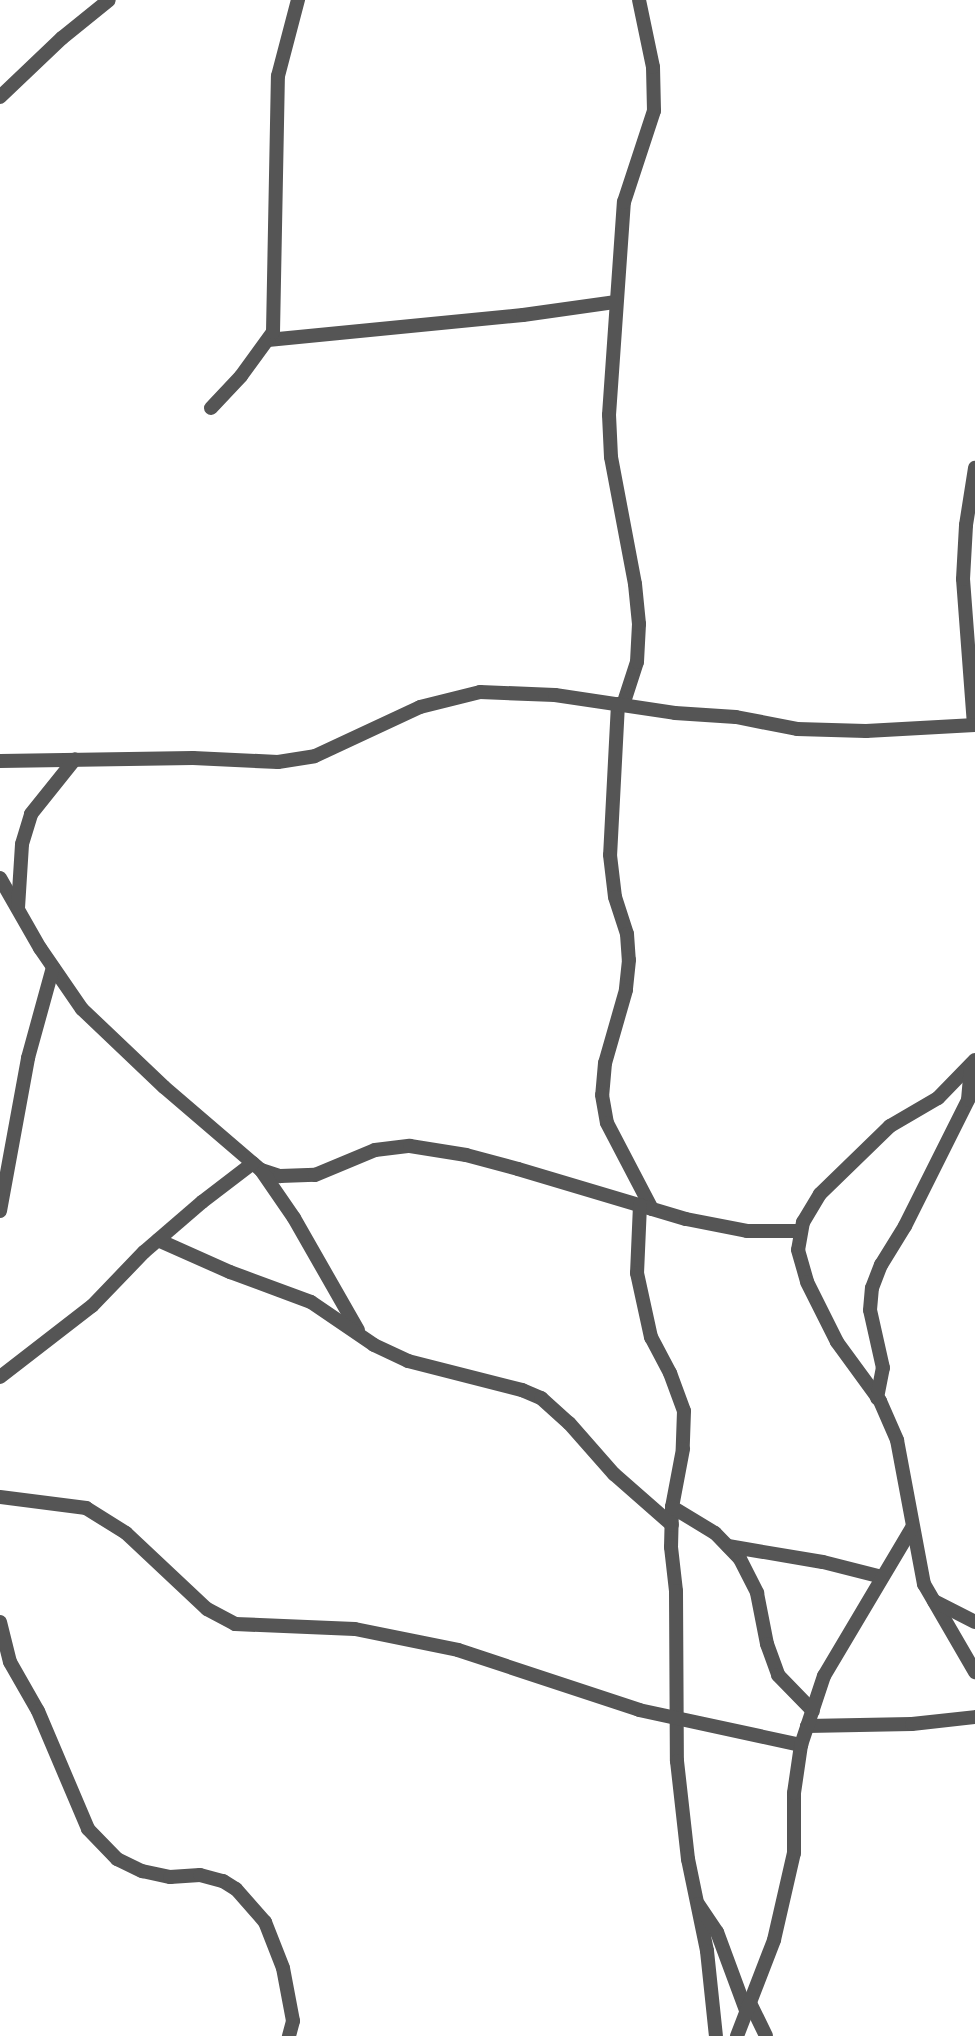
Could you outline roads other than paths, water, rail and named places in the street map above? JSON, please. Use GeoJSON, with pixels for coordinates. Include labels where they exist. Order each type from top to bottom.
{"type":"FeatureCollection","features":[{"type":"Feature","properties":{"kind":"street"},"geometry":{"type":"LineString","coordinates":[[0,97],[62,38],[109,0]]}},
{"type":"Feature","properties":{"kind":"street"},"geometry":{"type":"LineString","coordinates":[[211,408],[242,376],[273,332],[278,76],[298,0]]}},
{"type":"Feature","properties":{"kind":"street"},"geometry":{"type":"LineString","coordinates":[[639,0],[653,67],[654,111],[624,202],[609,415],[611,457],[635,584],[639,624],[637,662],[620,705],[610,855],[615,897],[627,934],[629,960],[626,990],[605,1063],[602,1095],[607,1123],[646,1207],[637,1273],[652,1337],[670,1373],[684,1411],[683,1449],[672,1507],[676,1591],[674,1648],[681,1806],[707,1951],[716,2036]]}},
{"type":"Feature","properties":{"kind":"street"},"geometry":{"type":"LineString","coordinates":[[268,340],[523,315],[616,302]]}},
{"type":"Feature","properties":{"kind":"street"},"geometry":{"type":"LineString","coordinates":[[0,761],[193,758],[278,762],[315,756],[420,708],[480,692],[555,695],[736,718],[797,729],[866,731],[974,725],[962,579],[965,525],[975,468]]}},
{"type":"Feature","properties":{"kind":"street"},"geometry":{"type":"LineString","coordinates":[[17,906],[22,844],[31,814],[75,759]]}},
{"type":"Feature","properties":{"kind":"street"},"geometry":{"type":"LineString","coordinates":[[0,878],[53,967],[82,1009],[164,1087],[257,1166],[294,1218],[361,1335]]}},
{"type":"Feature","properties":{"kind":"street"},"geometry":{"type":"LineString","coordinates":[[0,898],[17,906]]}},
{"type":"Feature","properties":{"kind":"street"},"geometry":{"type":"LineString","coordinates":[[0,1211],[28,1058],[53,967]]}},
{"type":"Feature","properties":{"kind":"street"},"geometry":{"type":"LineString","coordinates":[[973,1063],[938,1098],[890,1126],[853,1159],[820,1194],[803,1222],[798,1250],[807,1282],[837,1342],[877,1398],[897,1440],[924,1584],[975,1672]]}},
{"type":"Feature","properties":{"kind":"street"},"geometry":{"type":"LineString","coordinates":[[877,1398],[883,1368],[870,1310],[872,1288],[881,1265],[905,1226],[968,1100],[973,1063]]}},
{"type":"Feature","properties":{"kind":"street"},"geometry":{"type":"LineString","coordinates":[[257,1166],[280,1176],[315,1175],[375,1150],[410,1146],[466,1155],[646,1207],[747,1231],[801,1231]]}},
{"type":"Feature","properties":{"kind":"street"},"geometry":{"type":"LineString","coordinates":[[0,1377],[92,1306],[158,1240],[257,1166]]}},
{"type":"Feature","properties":{"kind":"street"},"geometry":{"type":"LineString","coordinates":[[158,1240],[230,1272],[312,1302],[361,1335],[408,1361],[522,1390],[541,1398],[569,1423],[614,1474],[672,1525]]}},
{"type":"Feature","properties":{"kind":"street"},"geometry":{"type":"LineString","coordinates":[[0,1497],[86,1508],[126,1532],[206,1609],[235,1624],[355,1629],[458,1650],[639,1710],[801,1745]]}},
{"type":"Feature","properties":{"kind":"street"},"geometry":{"type":"LineString","coordinates":[[672,1507],[715,1533],[740,1559],[757,1593],[767,1644],[778,1675],[813,1711]]}},
{"type":"Feature","properties":{"kind":"street"},"geometry":{"type":"LineString","coordinates":[[737,2036],[774,1940],[794,1853],[794,1793],[801,1745],[824,1676],[912,1528]]}},
{"type":"Feature","properties":{"kind":"street"},"geometry":{"type":"LineString","coordinates":[[726,1545],[823,1562],[882,1577]]}},
{"type":"Feature","properties":{"kind":"street"},"geometry":{"type":"LineString","coordinates":[[934,1601],[975,1622]]}},
{"type":"Feature","properties":{"kind":"street"},"geometry":{"type":"LineString","coordinates":[[0,1622],[10,1662],[38,1711],[88,1829],[117,1859],[142,1871],[170,1877],[200,1875],[223,1881],[236,1889],[265,1922],[283,1968],[293,2021],[289,2036]]}},
{"type":"Feature","properties":{"kind":"street"},"geometry":{"type":"LineString","coordinates":[[807,1727],[912,1724],[975,1717]]}},
{"type":"Feature","properties":{"kind":"street"},"geometry":{"type":"LineString","coordinates":[[697,1902],[717,1931],[749,2009],[766,2036]]}}]}
